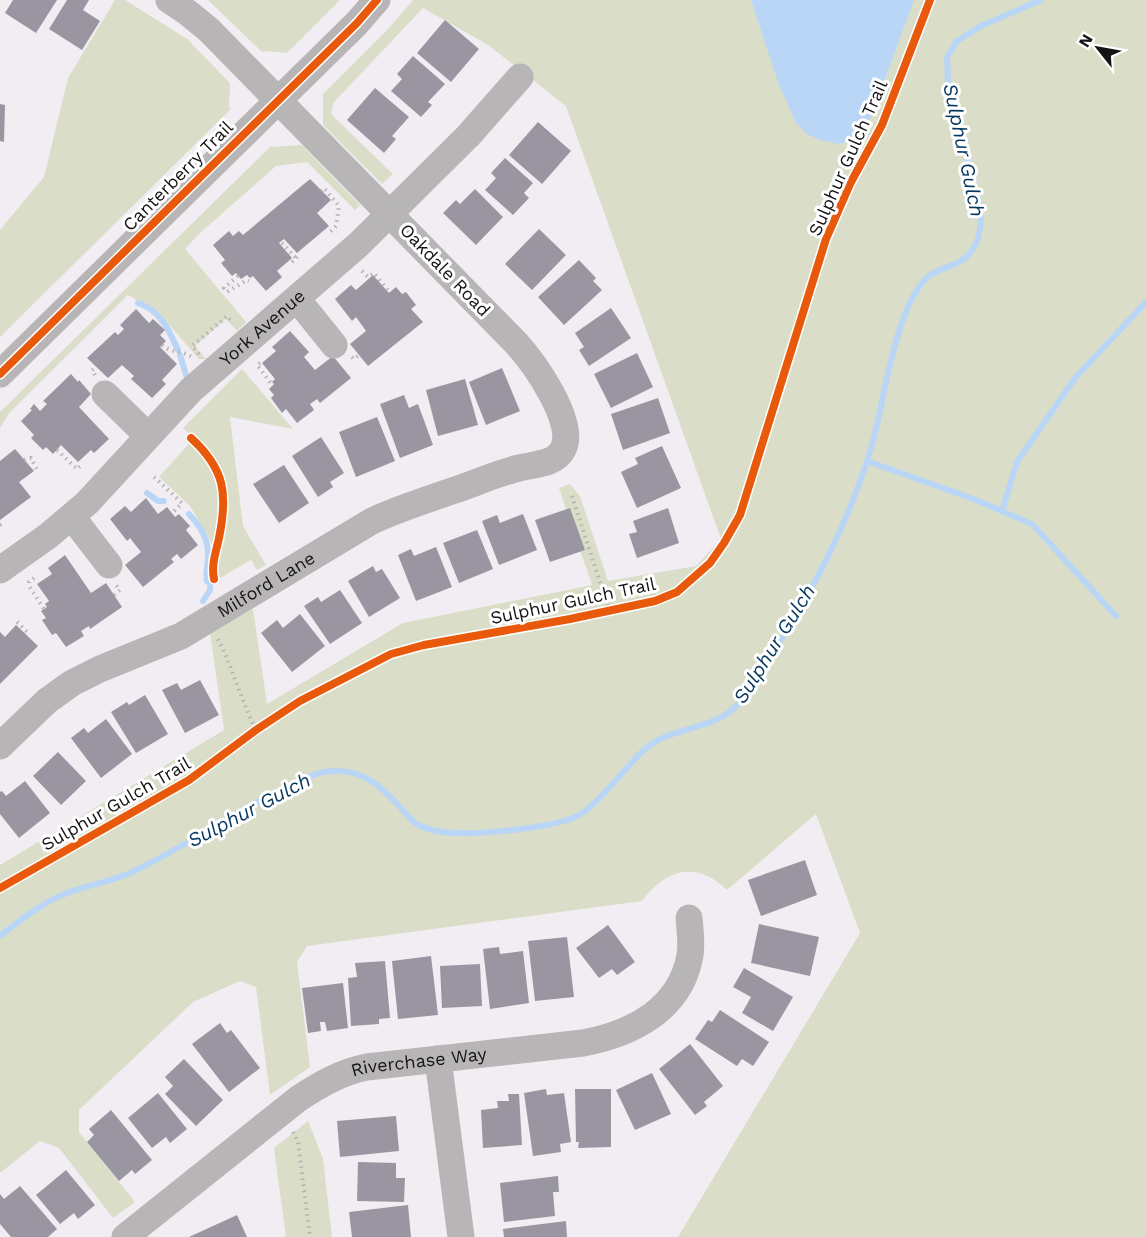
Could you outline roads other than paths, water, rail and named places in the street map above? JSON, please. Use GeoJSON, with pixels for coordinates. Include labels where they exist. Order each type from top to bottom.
{"type":"FeatureCollection","features":[{"type":"Feature","properties":{"kind":"street","name":"Oakdale Road"},"geometry":{"type":"LineString","coordinates":[[169,0],[200,22],[278,99],[517,344],[549,387],[566,432],[564,449],[552,461]]}},
{"type":"Feature","properties":{"kind":"street","name":"Canterberry Trail"},"geometry":{"type":"LineString","coordinates":[[0,374],[357,23],[377,0]]}},
{"type":"Feature","properties":{"kind":"street","name":"York Avenue"},"geometry":{"type":"LineString","coordinates":[[0,570],[72,517],[212,370],[297,299],[390,213],[468,136],[520,77]]}},
{"type":"Feature","properties":{"kind":"street"},"geometry":{"type":"LineString","coordinates":[[297,299],[334,345]]}},
{"type":"Feature","properties":{"kind":"street"},"geometry":{"type":"LineString","coordinates":[[105,394],[148,436]]}},
{"type":"Feature","properties":{"kind":"street","name":"Milford Lane"},"geometry":{"type":"LineString","coordinates":[[0,746],[47,701],[72,683],[181,636],[372,521],[515,469],[552,461]]}},
{"type":"Feature","properties":{"kind":"street"},"geometry":{"type":"LineString","coordinates":[[72,517],[109,565]]}},
{"type":"Feature","properties":{"kind":"street","name":"Riverchase Way"},"geometry":{"type":"LineString","coordinates":[[125,1237],[282,1112],[316,1088],[357,1069],[603,1039],[640,1024],[669,1001],[682,979],[691,952],[689,918]]}},
{"type":"Feature","properties":{"kind":"street"},"geometry":{"type":"LineString","coordinates":[[438,1059],[461,1237]]}},
{"type":"Feature","properties":{"kind":"water"},"geometry":{"type":"Polygon","coordinates":[[[751,0],[914,0],[871,117],[859,136],[850,142],[838,144],[807,134],[796,123],[779,85],[751,0]]]}},
{"type":"Feature","properties":{"kind":"waterway","name":"Sulphur Gulch"},"geometry":{"type":"LineString","coordinates":[[0,936],[48,902],[73,891],[132,872],[267,797],[316,774],[344,771],[363,776],[385,792],[414,822],[430,829],[449,833],[472,833],[539,826],[579,815],[604,793],[644,750],[654,743],[712,721],[733,709],[750,689],[789,628],[817,579],[842,527],[863,474],[896,343],[915,293],[932,274],[963,260],[977,242],[981,211],[948,83],[947,57],[957,41],[981,26],[1041,0]]}},
{"type":"Feature","properties":{"kind":"waterway"},"geometry":{"type":"LineString","coordinates":[[1002,511],[1017,462],[1075,378],[1146,302]]}},
{"type":"Feature","properties":{"kind":"waterway"},"geometry":{"type":"LineString","coordinates":[[138,303],[146,306],[158,316],[178,350]]}},
{"type":"Feature","properties":{"kind":"waterway"},"geometry":{"type":"LineString","coordinates":[[180,355],[187,378]]}},
{"type":"Feature","properties":{"kind":"waterway"},"geometry":{"type":"LineString","coordinates":[[867,461],[976,500],[1032,524],[1116,616]]}},
{"type":"Feature","properties":{"kind":"waterway"},"geometry":{"type":"LineString","coordinates":[[147,493],[158,501],[164,501]]}},
{"type":"Feature","properties":{"kind":"waterway"},"geometry":{"type":"LineString","coordinates":[[189,514],[206,539],[207,581]]}},
{"type":"Feature","properties":{"kind":"waterway"},"geometry":{"type":"LineString","coordinates":[[203,601],[210,586]]}}]}
